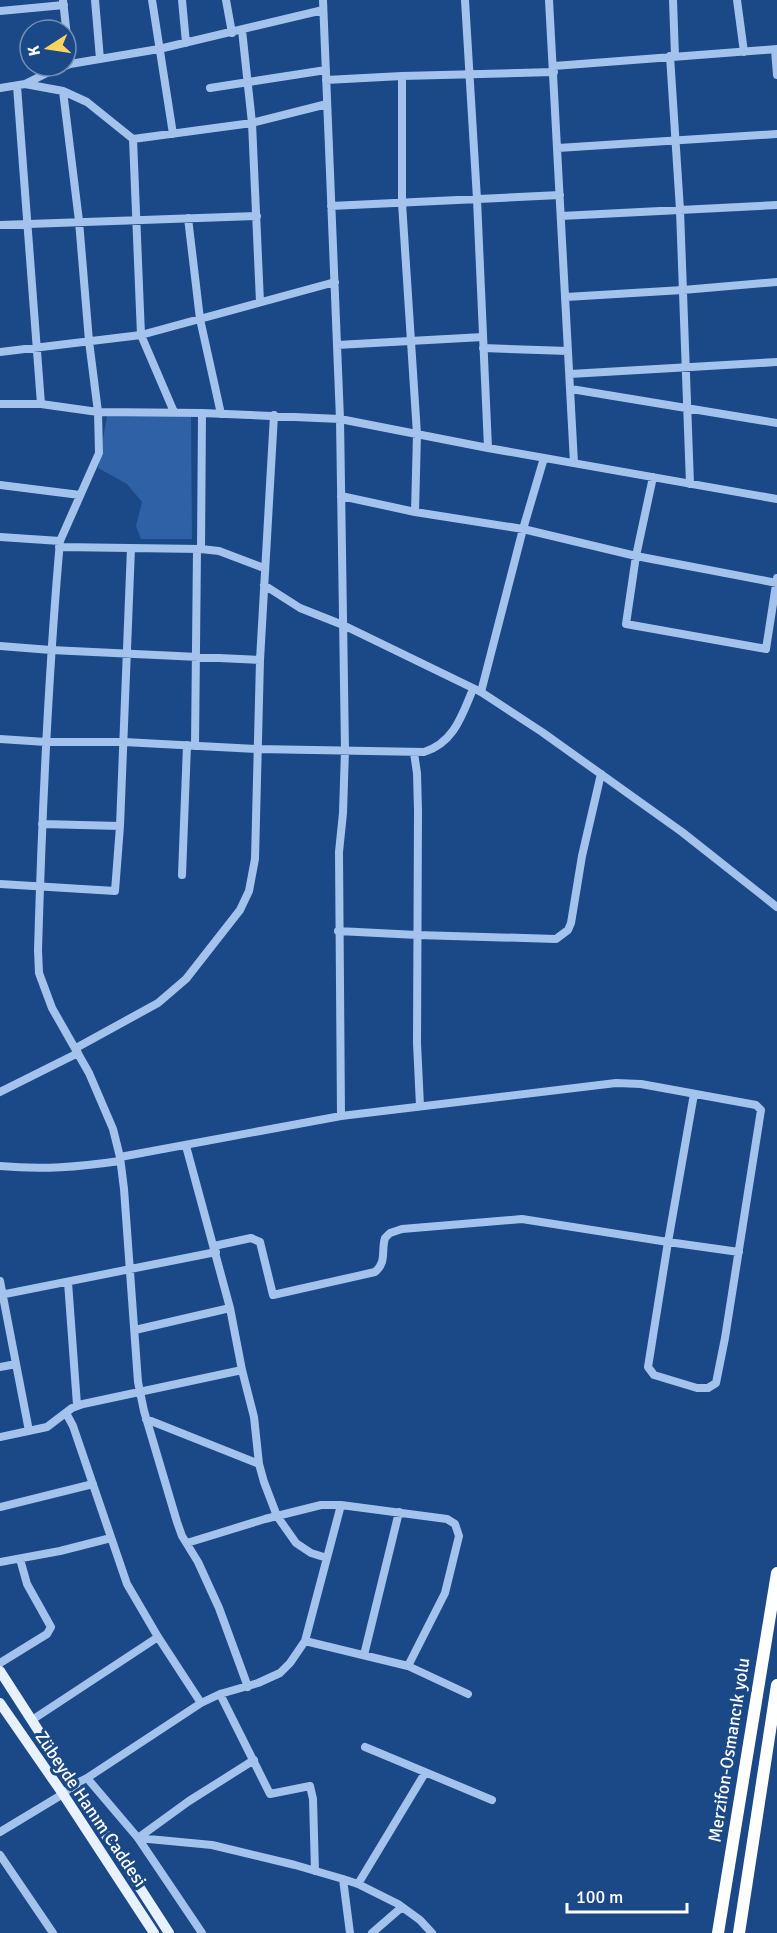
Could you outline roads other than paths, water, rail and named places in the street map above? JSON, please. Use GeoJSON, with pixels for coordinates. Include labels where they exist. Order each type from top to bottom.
{"type":"FeatureCollection","features":[{"type":"Feature","properties":{"kind":"highway","name":"Merzifon-Osmancık yolu"},"geometry":{"type":"LineString","coordinates":[[718,1933],[777,1572]]}},
{"type":"Feature","properties":{"kind":"highway","name":"Merzifon-Osmancık yolu"},"geometry":{"type":"LineString","coordinates":[[738,1933],[777,1685]]}},
{"type":"Feature","properties":{"kind":"highway"},"geometry":{"type":"LineString","coordinates":[[742,1914],[745,1933]]}},
{"type":"Feature","properties":{"kind":"highway"},"geometry":{"type":"LineString","coordinates":[[712,1933],[721,1916]]}},
{"type":"Feature","properties":{"kind":"main road"},"geometry":{"type":"LineString","coordinates":[[0,1671],[169,1933]]}},
{"type":"Feature","properties":{"kind":"main road","name":"Zübeyde Hanım Caddesi"},"geometry":{"type":"LineString","coordinates":[[0,1703],[154,1933]]}},
{"type":"Feature","properties":{"kind":"street"},"geometry":{"type":"LineString","coordinates":[[15,0],[16,10]]}},
{"type":"Feature","properties":{"kind":"street"},"geometry":{"type":"LineString","coordinates":[[95,0],[100,59]]}},
{"type":"Feature","properties":{"kind":"street"},"geometry":{"type":"LineString","coordinates":[[152,0],[173,134]]}},
{"type":"Feature","properties":{"kind":"street"},"geometry":{"type":"LineString","coordinates":[[182,0],[186,43]]}},
{"type":"Feature","properties":{"kind":"street"},"geometry":{"type":"LineString","coordinates":[[226,0],[232,33]]}},
{"type":"Feature","properties":{"kind":"street"},"geometry":{"type":"LineString","coordinates":[[323,0],[340,419],[345,750],[339,852],[338,931],[341,1116]]}},
{"type":"Feature","properties":{"kind":"street"},"geometry":{"type":"LineString","coordinates":[[465,0],[488,448]]}},
{"type":"Feature","properties":{"kind":"street"},"geometry":{"type":"LineString","coordinates":[[549,0],[571,389],[573,463]]}},
{"type":"Feature","properties":{"kind":"street"},"geometry":{"type":"LineString","coordinates":[[672,0],[690,484]]}},
{"type":"Feature","properties":{"kind":"street"},"geometry":{"type":"LineString","coordinates":[[737,0],[744,52]]}},
{"type":"Feature","properties":{"kind":"street"},"geometry":{"type":"LineString","coordinates":[[0,11],[63,2],[65,18]]}},
{"type":"Feature","properties":{"kind":"street"},"geometry":{"type":"LineString","coordinates":[[78,63],[159,49],[323,10]]}},
{"type":"Feature","properties":{"kind":"street"},"geometry":{"type":"LineString","coordinates":[[242,30],[252,123],[260,302]]}},
{"type":"Feature","properties":{"kind":"street"},"geometry":{"type":"LineString","coordinates":[[326,80],[554,69],[673,56],[776,50],[777,75]]}},
{"type":"Feature","properties":{"kind":"street"},"geometry":{"type":"LineString","coordinates":[[210,88],[326,70]]}},
{"type":"Feature","properties":{"kind":"street"},"geometry":{"type":"LineString","coordinates":[[402,76],[402,202],[417,434],[415,512]]}},
{"type":"Feature","properties":{"kind":"street"},"geometry":{"type":"LineString","coordinates":[[21,85],[36,78]]}},
{"type":"Feature","properties":{"kind":"street"},"geometry":{"type":"LineString","coordinates":[[21,85],[41,404]]}},
{"type":"Feature","properties":{"kind":"street"},"geometry":{"type":"LineString","coordinates":[[0,88],[21,85],[63,91],[87,102],[133,139],[252,123],[327,105]]}},
{"type":"Feature","properties":{"kind":"street"},"geometry":{"type":"LineString","coordinates":[[63,91],[79,221],[89,341],[98,412],[99,453],[60,544],[46,742],[39,973],[52,1008],[89,1073],[113,1129],[120,1159],[139,1392],[177,1522],[219,1608],[248,1687]]}},
{"type":"Feature","properties":{"kind":"street"},"geometry":{"type":"LineString","coordinates":[[558,148],[777,134]]}},
{"type":"Feature","properties":{"kind":"street"},"geometry":{"type":"LineString","coordinates":[[133,139],[141,335],[174,412]]}},
{"type":"Feature","properties":{"kind":"street"},"geometry":{"type":"LineString","coordinates":[[332,206],[560,195]]}},
{"type":"Feature","properties":{"kind":"street"},"geometry":{"type":"LineString","coordinates":[[561,216],[777,205]]}},
{"type":"Feature","properties":{"kind":"street"},"geometry":{"type":"LineString","coordinates":[[0,225],[256,216]]}},
{"type":"Feature","properties":{"kind":"street"},"geometry":{"type":"LineString","coordinates":[[188,218],[200,319],[221,414]]}},
{"type":"Feature","properties":{"kind":"street"},"geometry":{"type":"LineString","coordinates":[[0,352],[141,335],[335,282]]}},
{"type":"Feature","properties":{"kind":"street"},"geometry":{"type":"LineString","coordinates":[[566,297],[777,282]]}},
{"type":"Feature","properties":{"kind":"street"},"geometry":{"type":"LineString","coordinates":[[337,345],[483,337]]}},
{"type":"Feature","properties":{"kind":"street"},"geometry":{"type":"LineString","coordinates":[[483,348],[568,351]]}},
{"type":"Feature","properties":{"kind":"street"},"geometry":{"type":"LineString","coordinates":[[570,374],[777,362]]}},
{"type":"Feature","properties":{"kind":"street"},"geometry":{"type":"LineString","coordinates":[[571,389],[777,423]]}},
{"type":"Feature","properties":{"kind":"street"},"geometry":{"type":"LineString","coordinates":[[0,404],[41,404],[98,412],[174,412],[340,419],[488,448],[777,499]]}},
{"type":"Feature","properties":{"kind":"street"},"geometry":{"type":"LineString","coordinates":[[182,875],[195,657],[202,413]]}},
{"type":"Feature","properties":{"kind":"street"},"geometry":{"type":"LineString","coordinates":[[0,1092],[77,1051],[168,996],[194,969],[240,910],[249,891],[254,870],[264,568],[274,415]]}},
{"type":"Feature","properties":{"kind":"street"},"geometry":{"type":"LineString","coordinates":[[0,739],[414,753],[433,750],[446,741],[477,690],[544,458]]}},
{"type":"Feature","properties":{"kind":"street"},"geometry":{"type":"LineString","coordinates":[[341,496],[415,512],[523,529],[636,556],[777,581],[766,649],[626,624],[636,556],[653,477]]}},
{"type":"Feature","properties":{"kind":"street"},"geometry":{"type":"LineString","coordinates":[[0,485],[80,495]]}},
{"type":"Feature","properties":{"kind":"street"},"geometry":{"type":"LineString","coordinates":[[0,537],[60,544],[219,551],[264,568]]}},
{"type":"Feature","properties":{"kind":"street"},"geometry":{"type":"LineString","coordinates":[[0,884],[115,891],[124,742],[131,548]]}},
{"type":"Feature","properties":{"kind":"street"},"geometry":{"type":"LineString","coordinates":[[264,585],[300,608],[343,625],[477,690],[543,732],[682,832],[777,908]]}},
{"type":"Feature","properties":{"kind":"street"},"geometry":{"type":"LineString","coordinates":[[0,646],[260,660]]}},
{"type":"Feature","properties":{"kind":"street"},"geometry":{"type":"LineString","coordinates":[[414,753],[418,811],[417,1043],[420,1106]]}},
{"type":"Feature","properties":{"kind":"street"},"geometry":{"type":"LineString","coordinates":[[338,931],[556,939],[563,935],[571,923],[582,856],[601,774]]}},
{"type":"Feature","properties":{"kind":"street"},"geometry":{"type":"LineString","coordinates":[[42,825],[120,826]]}},
{"type":"Feature","properties":{"kind":"street"},"geometry":{"type":"LineString","coordinates":[[0,1166],[76,1168],[341,1116],[616,1083],[641,1084],[756,1105],[761,1110],[739,1252],[716,1383],[708,1388],[698,1389],[654,1375],[648,1367],[694,1094]]}},
{"type":"Feature","properties":{"kind":"street"},"geometry":{"type":"LineString","coordinates":[[186,1146],[230,1308],[254,1417],[259,1464],[277,1516],[296,1543],[311,1553],[327,1558]]}},
{"type":"Feature","properties":{"kind":"street"},"geometry":{"type":"LineString","coordinates":[[1,1295],[130,1270],[248,1239],[257,1240],[262,1248],[273,1295],[375,1272],[384,1260],[385,1238],[390,1233],[402,1229],[522,1219],[739,1252]]}},
{"type":"Feature","properties":{"kind":"street"},"geometry":{"type":"LineString","coordinates":[[0,1281],[29,1431]]}},
{"type":"Feature","properties":{"kind":"street"},"geometry":{"type":"LineString","coordinates":[[68,1282],[77,1405]]}},
{"type":"Feature","properties":{"kind":"street"},"geometry":{"type":"LineString","coordinates":[[135,1330],[230,1308]]}},
{"type":"Feature","properties":{"kind":"street"},"geometry":{"type":"LineString","coordinates":[[0,1367],[16,1364]]}},
{"type":"Feature","properties":{"kind":"street"},"geometry":{"type":"LineString","coordinates":[[0,1437],[47,1427],[77,1405],[242,1370]]}},
{"type":"Feature","properties":{"kind":"street"},"geometry":{"type":"LineString","coordinates":[[66,1413],[73,1426],[127,1584],[201,1703]]}},
{"type":"Feature","properties":{"kind":"street"},"geometry":{"type":"LineString","coordinates":[[146,1419],[259,1464]]}},
{"type":"Feature","properties":{"kind":"street"},"geometry":{"type":"LineString","coordinates":[[0,1507],[93,1485]]}},
{"type":"Feature","properties":{"kind":"street"},"geometry":{"type":"LineString","coordinates":[[187,1543],[321,1505],[341,1505],[450,1520],[455,1524],[458,1532],[445,1593],[408,1666]]}},
{"type":"Feature","properties":{"kind":"street"},"geometry":{"type":"LineString","coordinates":[[0,1832],[63,1794],[73,1785],[201,1703],[220,1694],[248,1687],[286,1668],[305,1641],[341,1505]]}},
{"type":"Feature","properties":{"kind":"street"},"geometry":{"type":"LineString","coordinates":[[363,1655],[399,1512]]}},
{"type":"Feature","properties":{"kind":"street"},"geometry":{"type":"LineString","coordinates":[[0,1562],[111,1538]]}},
{"type":"Feature","properties":{"kind":"street"},"geometry":{"type":"LineString","coordinates":[[0,1663],[47,1634],[51,1627],[27,1584],[20,1559]]}},
{"type":"Feature","properties":{"kind":"street"},"geometry":{"type":"LineString","coordinates":[[32,1720],[158,1637]]}},
{"type":"Feature","properties":{"kind":"street"},"geometry":{"type":"LineString","coordinates":[[305,1641],[408,1666],[468,1694]]}},
{"type":"Feature","properties":{"kind":"street"},"geometry":{"type":"LineString","coordinates":[[220,1694],[270,1794],[310,1786],[313,1799],[315,1871]]}},
{"type":"Feature","properties":{"kind":"street"},"geometry":{"type":"LineString","coordinates":[[365,1747],[492,1800]]}},
{"type":"Feature","properties":{"kind":"street"},"geometry":{"type":"LineString","coordinates":[[138,1838],[189,1801],[254,1760]]}},
{"type":"Feature","properties":{"kind":"street"},"geometry":{"type":"LineString","coordinates":[[358,1884],[425,1773]]}},
{"type":"Feature","properties":{"kind":"street"},"geometry":{"type":"LineString","coordinates":[[87,1778],[138,1838],[201,1933]]}},
{"type":"Feature","properties":{"kind":"street"},"geometry":{"type":"LineString","coordinates":[[138,1838],[213,1845],[343,1879],[358,1884],[402,1907],[432,1933]]}},
{"type":"Feature","properties":{"kind":"street"},"geometry":{"type":"LineString","coordinates":[[0,1855],[53,1933]]}},
{"type":"Feature","properties":{"kind":"street"},"geometry":{"type":"LineString","coordinates":[[343,1879],[350,1933]]}},
{"type":"Feature","properties":{"kind":"street"},"geometry":{"type":"LineString","coordinates":[[372,1933],[402,1907]]}}]}
